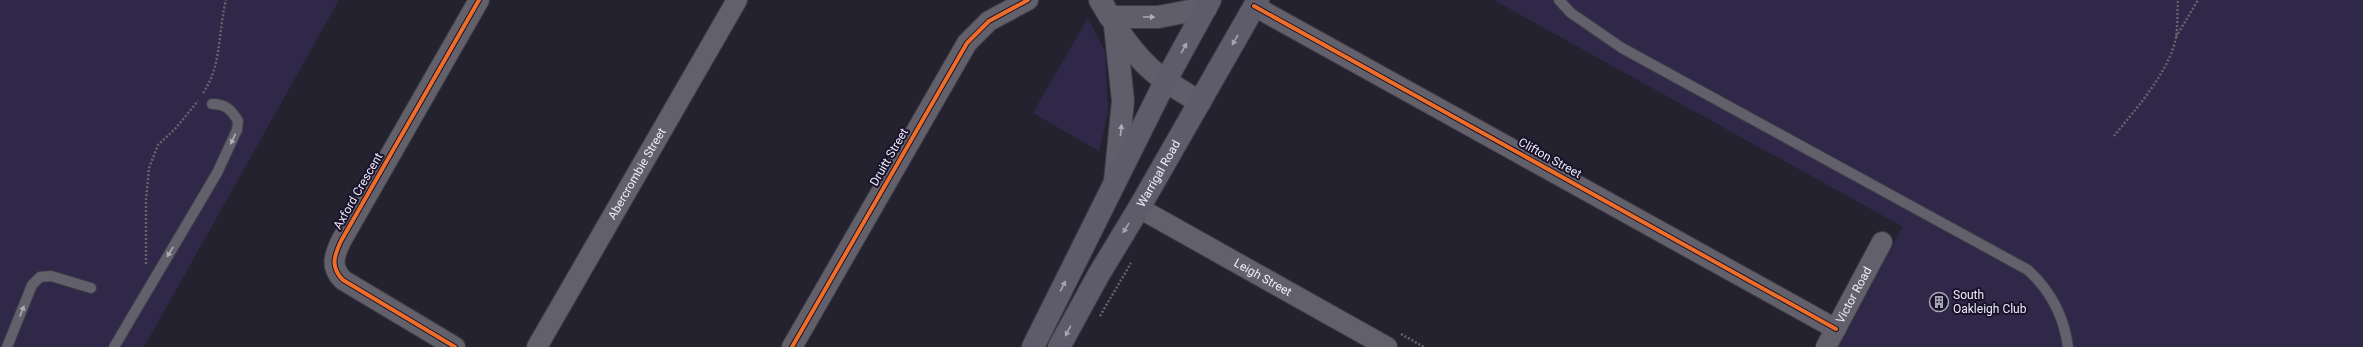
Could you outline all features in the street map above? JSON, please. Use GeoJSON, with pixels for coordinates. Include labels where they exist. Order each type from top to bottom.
{"type":"FeatureCollection","features":[{"type":"Feature","properties":{"kind":"highway","name":"Warrigal Road"},"geometry":{"type":"LineString","coordinates":[[1059,347],[1099,274],[1139,208],[1256,3]]}},
{"type":"Feature","properties":{"kind":"highway"},"geometry":{"type":"LineString","coordinates":[[1033,347],[1165,82],[1208,4]]}},
{"type":"Feature","properties":{"kind":"main road"},"geometry":{"type":"LineString","coordinates":[[1108,14],[1158,17],[1208,4]]}},
{"type":"Feature","properties":{"kind":"main road"},"geometry":{"type":"LineString","coordinates":[[1108,14],[1142,62],[1165,82],[1200,102]]}},
{"type":"Feature","properties":{"kind":"main road"},"geometry":{"type":"LineString","coordinates":[[1108,14],[1123,101],[1115,183]]}},
{"type":"Feature","properties":{"kind":"street","name":"Axford Crescent"},"geometry":{"type":"LineString","coordinates":[[455,347],[342,280],[335,270],[334,258],[341,241],[479,0]]}},
{"type":"Feature","properties":{"kind":"street","name":"Abercrombie Street"},"geometry":{"type":"LineString","coordinates":[[537,347],[737,0]]}},
{"type":"Feature","properties":{"kind":"street","name":"Druitt Street"},"geometry":{"type":"LineString","coordinates":[[792,347],[967,43],[989,21],[1028,0]]}},
{"type":"Feature","properties":{"kind":"street","name":"Clifton Street"},"geometry":{"type":"LineString","coordinates":[[1256,3],[1836,329]]}},
{"type":"Feature","properties":{"kind":"street","name":"Leigh Street"},"geometry":{"type":"LineString","coordinates":[[1139,208],[1387,347]]}},
{"type":"Feature","properties":{"kind":"street","name":"Victor Road"},"geometry":{"type":"LineString","coordinates":[[1826,347],[1882,242]]}},
{"type":"Feature","properties":{"kind":"lane"},"geometry":{"type":"LineString","coordinates":[[1559,0],[1570,13],[1622,48],[2028,270],[2039,281],[2061,315],[2068,347]]}},
{"type":"Feature","properties":{"kind":"lane"},"geometry":{"type":"LineString","coordinates":[[114,347],[217,173],[237,130],[238,121],[230,109],[222,104],[212,104]]}},
{"type":"Feature","properties":{"kind":"lane"},"geometry":{"type":"LineString","coordinates":[[7,347],[32,285],[40,277],[51,276],[91,288]]}},
{"type":"Feature","properties":{"kind":"path"},"geometry":{"type":"LineString","coordinates":[[146,267],[148,246],[146,200],[149,168],[158,144],[175,129],[211,82],[218,55],[222,15],[226,0]]}},
{"type":"Feature","properties":{"kind":"path"},"geometry":{"type":"LineString","coordinates":[[2176,37],[2178,0]]}},
{"type":"Feature","properties":{"kind":"path"},"geometry":{"type":"LineString","coordinates":[[2114,136],[2153,87],[2176,37],[2198,0]]}},
{"type":"Feature","properties":{"kind":"shaded area"},"geometry":{"type":"Polygon","coordinates":[[[0,0],[339,0],[144,347],[0,347],[0,0]]]}},
{"type":"Feature","properties":{"kind":"shaded area"},"geometry":{"type":"Polygon","coordinates":[[[1494,0],[2363,0],[2363,347],[1835,347],[1903,227],[1494,0]]]}},
{"type":"Feature","properties":{"kind":"shaded area"},"geometry":{"type":"Polygon","coordinates":[[[1088,18],[1105,51],[1108,113],[1099,151],[1033,113],[1088,18]]]}},
{"type":"Feature","properties":{"kind":"cycle path"},"geometry":{"type":"LineString","coordinates":[[455,347],[343,280],[336,271],[334,261],[341,241],[479,0]]}},
{"type":"Feature","properties":{"kind":"cycle path"},"geometry":{"type":"LineString","coordinates":[[792,347],[967,43],[989,21],[1028,0]]}},
{"type":"Feature","properties":{"kind":"cycle path"},"geometry":{"type":"LineString","coordinates":[[1254,6],[1836,329]]}},
{"type":"Feature","properties":{"kind":"place","name":"South Oakleigh Club"},"geometry":{"type":"Point","coordinates":[1939,302]}}]}
